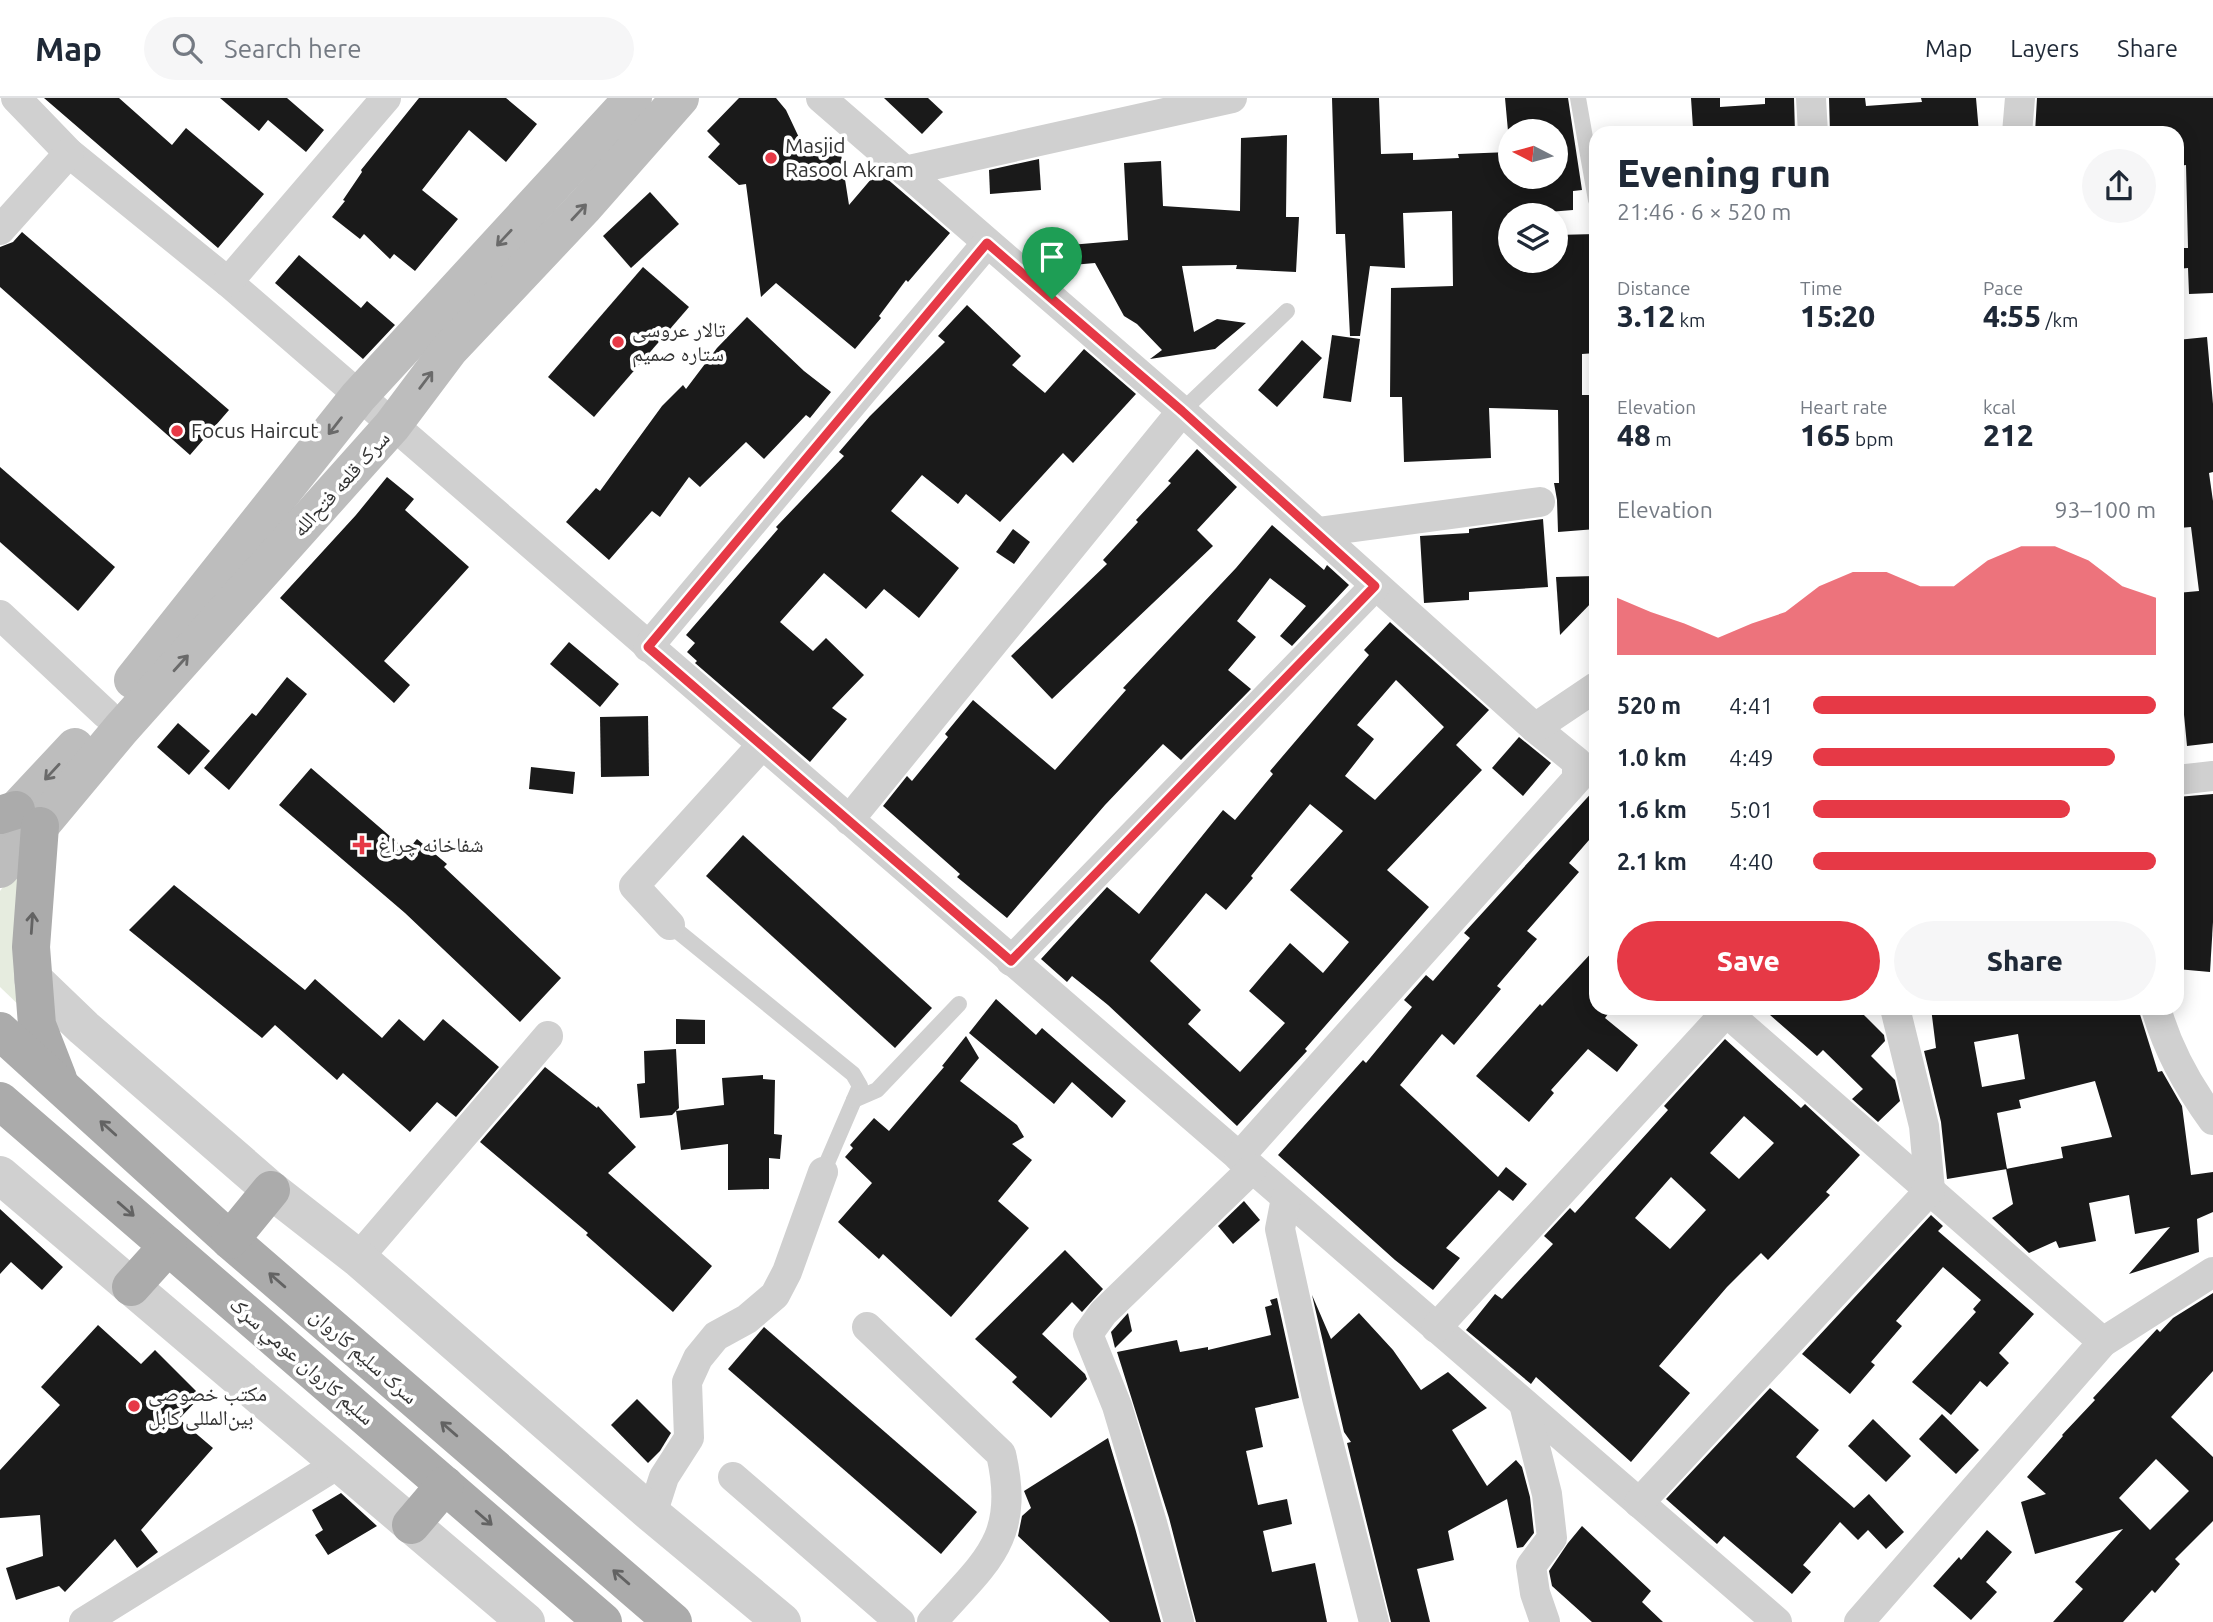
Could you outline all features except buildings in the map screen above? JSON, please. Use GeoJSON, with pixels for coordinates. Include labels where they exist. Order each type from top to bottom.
{"type":"FeatureCollection","features":[{"type":"Feature","properties":{"kind":"main road","name":"سرک قلعه فتح‌الله"},"geometry":{"type":"LineString","coordinates":[[0,869],[14,820],[106,714],[358,397],[633,98]]}},
{"type":"Feature","properties":{"kind":"main road","name":"سرک قلعه فتح‌الله"},"geometry":{"type":"LineString","coordinates":[[14,820],[121,729],[392,426],[449,350],[584,207],[680,98]]}},
{"type":"Feature","properties":{"kind":"main road"},"geometry":{"type":"LineString","coordinates":[[14,820],[31,947],[37,1025],[60,1084]]}},
{"type":"Feature","properties":{"kind":"main road","name":"سرک سلیم کاروان"},"geometry":{"type":"LineString","coordinates":[[0,1031],[230,1240],[673,1622]]}},
{"type":"Feature","properties":{"kind":"main road","name":"سلیم کاروان عومي سړک"},"geometry":{"type":"LineString","coordinates":[[0,1101],[603,1622]]}},
{"type":"Feature","properties":{"kind":"main road"},"geometry":{"type":"LineString","coordinates":[[230,1240],[271,1190]]}},
{"type":"Feature","properties":{"kind":"main road"},"geometry":{"type":"LineString","coordinates":[[131,1287],[168,1246]]}},
{"type":"Feature","properties":{"kind":"main road"},"geometry":{"type":"LineString","coordinates":[[411,1525],[445,1485]]}},
{"type":"Feature","properties":{"kind":"street"},"geometry":{"type":"LineString","coordinates":[[228,282],[386,98]]}},
{"type":"Feature","properties":{"kind":"street"},"geometry":{"type":"LineString","coordinates":[[821,98],[1182,411],[1375,586],[1577,762],[1577,779],[1245,1163],[1103,1312],[1088,1334],[1117,1406],[1179,1622]]}},
{"type":"Feature","properties":{"kind":"street"},"geometry":{"type":"LineString","coordinates":[[905,171],[1232,98]]}},
{"type":"Feature","properties":{"kind":"street"},"geometry":{"type":"LineString","coordinates":[[1811,98],[1813,126]]}},
{"type":"Feature","properties":{"kind":"street"},"geometry":{"type":"LineString","coordinates":[[2018,126],[2020,98]]}},
{"type":"Feature","properties":{"kind":"street"},"geometry":{"type":"LineString","coordinates":[[23,100],[69,153],[228,282],[1777,1622]]}},
{"type":"Feature","properties":{"kind":"street"},"geometry":{"type":"LineString","coordinates":[[0,230],[69,153]]}},
{"type":"Feature","properties":{"kind":"street"},"geometry":{"type":"LineString","coordinates":[[648,647],[987,243]]}},
{"type":"Feature","properties":{"kind":"street"},"geometry":{"type":"LineString","coordinates":[[849,820],[1182,411]]}},
{"type":"Feature","properties":{"kind":"street"},"geometry":{"type":"LineString","coordinates":[[1318,532],[1540,502]]}},
{"type":"Feature","properties":{"kind":"street"},"geometry":{"type":"LineString","coordinates":[[1011,961],[1375,586]]}},
{"type":"Feature","properties":{"kind":"street"},"geometry":{"type":"LineString","coordinates":[[0,615],[106,714]]}},
{"type":"Feature","properties":{"kind":"street"},"geometry":{"type":"LineString","coordinates":[[1535,727],[1589,692]]}},
{"type":"Feature","properties":{"kind":"street"},"geometry":{"type":"LineString","coordinates":[[670,925],[634,886],[762,745]]}},
{"type":"Feature","properties":{"kind":"street"},"geometry":{"type":"LineString","coordinates":[[2184,779],[2213,776]]}},
{"type":"Feature","properties":{"kind":"street"},"geometry":{"type":"LineString","coordinates":[[33,979],[74,1020],[271,1190],[358,1258],[652,1514],[782,1622]]}},
{"type":"Feature","properties":{"kind":"street"},"geometry":{"type":"LineString","coordinates":[[1436,1328],[1723,1015]]}},
{"type":"Feature","properties":{"kind":"street"},"geometry":{"type":"LineString","coordinates":[[1734,1015],[2103,1342]]}},
{"type":"Feature","properties":{"kind":"street"},"geometry":{"type":"LineString","coordinates":[[1639,1503],[1930,1190],[1924,1126],[1897,1015]]}},
{"type":"Feature","properties":{"kind":"street"},"geometry":{"type":"LineString","coordinates":[[2158,1015],[2164,1036],[2213,1120]]}},
{"type":"Feature","properties":{"kind":"street"},"geometry":{"type":"LineString","coordinates":[[358,1258],[548,1036]]}},
{"type":"Feature","properties":{"kind":"street"},"geometry":{"type":"LineString","coordinates":[[652,1514],[664,1477],[689,1438],[687,1382],[698,1358],[716,1336],[747,1319],[775,1295],[787,1272],[823,1172]]}},
{"type":"Feature","properties":{"kind":"street"},"geometry":{"type":"LineString","coordinates":[[0,1175],[526,1622]]}},
{"type":"Feature","properties":{"kind":"street"},"geometry":{"type":"LineString","coordinates":[[1286,1198],[1280,1229],[1317,1398],[1374,1622]]}},
{"type":"Feature","properties":{"kind":"street"},"geometry":{"type":"LineString","coordinates":[[1859,1622],[2103,1342],[2213,1272]]}},
{"type":"Feature","properties":{"kind":"street"},"geometry":{"type":"LineString","coordinates":[[867,1327],[1001,1454],[1008,1495],[999,1541],[932,1622]]}},
{"type":"Feature","properties":{"kind":"street"},"geometry":{"type":"LineString","coordinates":[[1524,1404],[1547,1494],[1552,1538],[1531,1566],[1535,1593],[1545,1622]]}},
{"type":"Feature","properties":{"kind":"street"},"geometry":{"type":"LineString","coordinates":[[84,1622],[338,1464]]}},
{"type":"Feature","properties":{"kind":"street"},"geometry":{"type":"LineString","coordinates":[[733,1477],[901,1622]]}},
{"type":"Feature","properties":{"kind":"lane"},"geometry":{"type":"LineString","coordinates":[[1578,98],[1589,160]]}},
{"type":"Feature","properties":{"kind":"lane"},"geometry":{"type":"LineString","coordinates":[[1182,411],[1287,311]]}},
{"type":"Feature","properties":{"kind":"lane"},"geometry":{"type":"LineString","coordinates":[[670,925],[853,1074],[860,1086],[823,1172]]}},
{"type":"Feature","properties":{"kind":"lane"},"geometry":{"type":"LineString","coordinates":[[854,1100],[877,1090],[959,1004]]}},
{"type":"Feature","properties":{"kind":"shaded area"},"geometry":{"type":"Polygon","coordinates":[[[19,865],[24,1010],[0,987],[0,891],[19,865]]]}},
{"type":"Feature","properties":{"kind":"place","name":"Masjid Rasool Akram"},"geometry":{"type":"Point","coordinates":[771,158]}},
{"type":"Feature","properties":{"kind":"place","name":"تالار عروسی ستاره صمیم"},"geometry":{"type":"Point","coordinates":[618,342]}},
{"type":"Feature","properties":{"kind":"place","name":"Focus Haircut"},"geometry":{"type":"Point","coordinates":[177,431]}},
{"type":"Feature","properties":{"kind":"place","name":"شفاخانه چراغ"},"geometry":{"type":"Point","coordinates":[362,845]}},
{"type":"Feature","properties":{"kind":"place","name":"مکتب خصوصی بین‌المللی کابل"},"geometry":{"type":"Point","coordinates":[134,1406]}},
{"type":"Feature","properties":{"kind":"route"},"geometry":{"type":"LineString","coordinates":[[987,243],[1052,299],[1182,411],[1375,586],[1011,961],[648,647],[987,243]]}}]}
